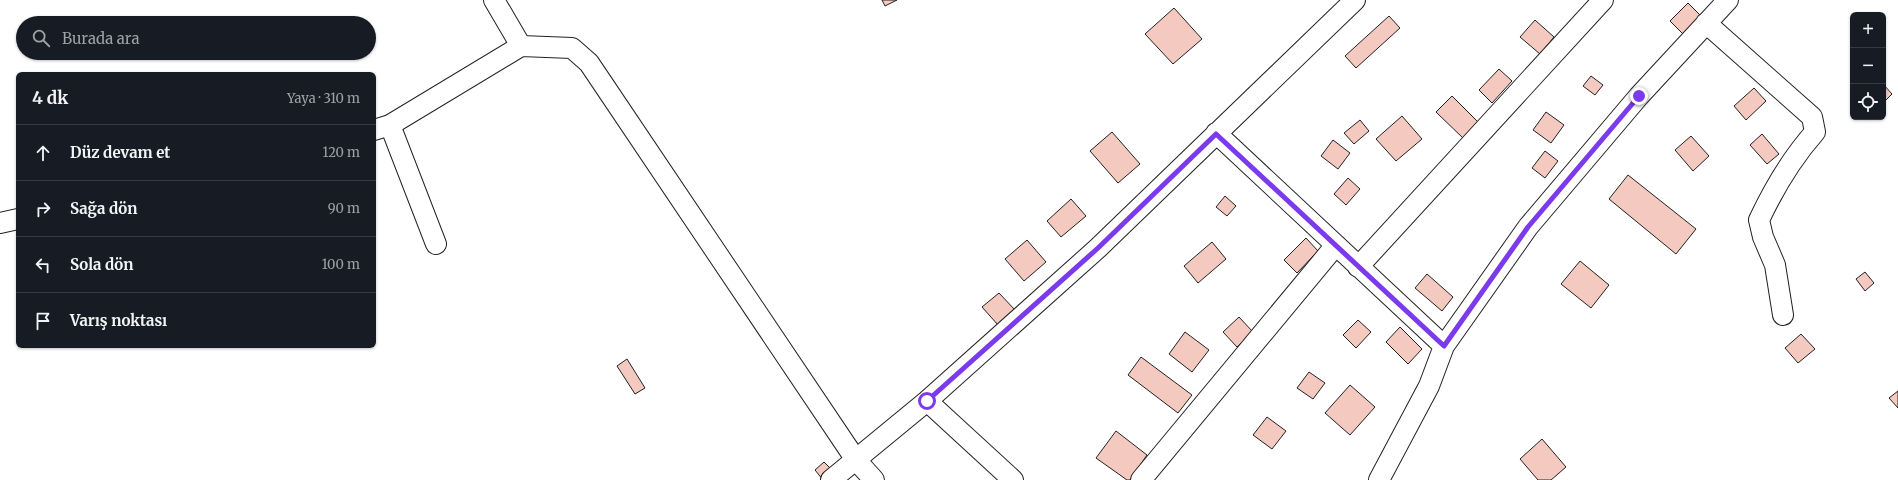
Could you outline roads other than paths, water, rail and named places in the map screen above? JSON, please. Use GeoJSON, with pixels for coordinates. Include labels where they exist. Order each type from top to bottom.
{"type":"FeatureCollection","features":[{"type":"Feature","properties":{"kind":"street"},"geometry":{"type":"LineString","coordinates":[[494,0],[521,46]]}},
{"type":"Feature","properties":{"kind":"street"},"geometry":{"type":"LineString","coordinates":[[831,480],[927,401],[1098,248],[1355,0]]}},
{"type":"Feature","properties":{"kind":"street"},"geometry":{"type":"LineString","coordinates":[[1358,267],[1603,0]]}},
{"type":"Feature","properties":{"kind":"street"},"geometry":{"type":"LineString","coordinates":[[1379,480],[1430,386],[1444,346],[1528,227],[1639,96],[1728,0]]}},
{"type":"Feature","properties":{"kind":"street"},"geometry":{"type":"LineString","coordinates":[[1706,23],[1812,117],[1815,132],[1798,152],[1768,200],[1759,220],[1763,237],[1775,265],[1783,315]]}},
{"type":"Feature","properties":{"kind":"street"},"geometry":{"type":"LineString","coordinates":[[436,244],[382,128],[521,46],[572,48],[590,63],[856,460],[874,480]]}},
{"type":"Feature","properties":{"kind":"street"},"geometry":{"type":"LineString","coordinates":[[1216,134],[1444,346]]}},
{"type":"Feature","properties":{"kind":"street"},"geometry":{"type":"LineString","coordinates":[[0,223],[16,219]]}},
{"type":"Feature","properties":{"kind":"street"},"geometry":{"type":"LineString","coordinates":[[1141,480],[1336,245]]}},
{"type":"Feature","properties":{"kind":"street"},"geometry":{"type":"LineString","coordinates":[[927,401],[1013,480]]}}]}
